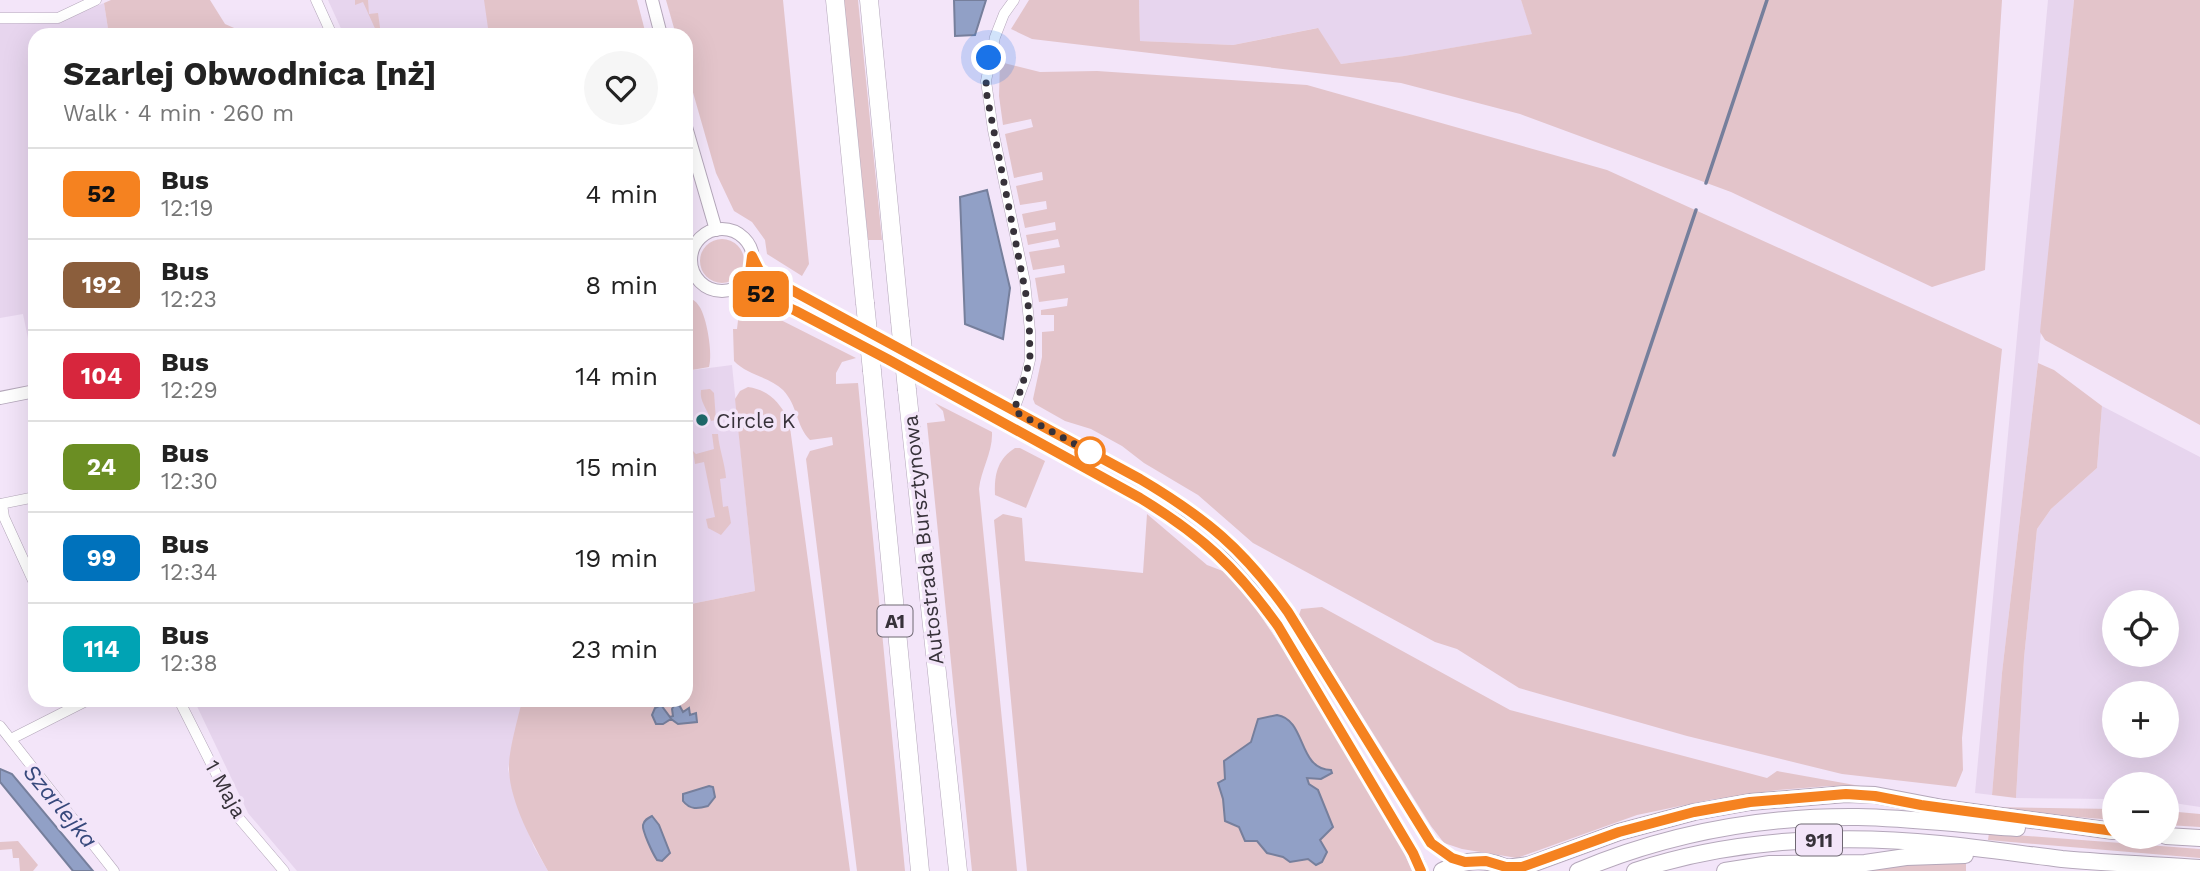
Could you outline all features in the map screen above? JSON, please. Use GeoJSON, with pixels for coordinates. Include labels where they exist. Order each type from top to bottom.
{"type":"FeatureCollection","features":[{"type":"Feature","properties":{"kind":"highway","name":"Autostrada Bursztynowa"},"geometry":{"type":"LineString","coordinates":[[835,0],[919,871]]}},
{"type":"Feature","properties":{"kind":"highway","name":"Autostrada Bursztynowa"},"geometry":{"type":"LineString","coordinates":[[869,0],[958,871]]}},
{"type":"Feature","properties":{"kind":"main road"},"geometry":{"type":"LineString","coordinates":[[1442,871],[1465,862],[1486,861],[1509,869],[1529,866],[1619,832],[1694,812],[1750,802],[1846,794],[2102,829]]}},
{"type":"Feature","properties":{"kind":"main road","name":"911"},"geometry":{"type":"LineString","coordinates":[[1578,871],[1666,840],[1777,821],[1857,817],[2016,828],[2102,831]]}},
{"type":"Feature","properties":{"kind":"main road"},"geometry":{"type":"LineString","coordinates":[[2179,836],[2200,838]]}},
{"type":"Feature","properties":{"kind":"main road","name":"911"},"geometry":{"type":"LineString","coordinates":[[1635,871],[1729,849],[1804,841],[1917,842],[2065,859],[2200,867]]}},
{"type":"Feature","properties":{"kind":"main road"},"geometry":{"type":"LineString","coordinates":[[1724,871],[1770,864],[1865,863],[2006,852]]}},
{"type":"Feature","properties":{"kind":"street"},"geometry":{"type":"LineString","coordinates":[[0,18],[58,18],[96,0]]}},
{"type":"Feature","properties":{"kind":"street"},"geometry":{"type":"LineString","coordinates":[[316,0],[329,28]]}},
{"type":"Feature","properties":{"kind":"street"},"geometry":{"type":"LineString","coordinates":[[652,0],[660,28]]}},
{"type":"Feature","properties":{"kind":"street"},"geometry":{"type":"LineString","coordinates":[[1008,426],[1030,360],[1029,310],[986,81],[995,37],[1004,14],[1014,0]]}},
{"type":"Feature","properties":{"kind":"street"},"geometry":{"type":"LineString","coordinates":[[693,151],[716,230]]}},
{"type":"Feature","properties":{"kind":"street"},"geometry":{"type":"LineString","coordinates":[[693,251],[704,235],[716,230],[738,234],[749,246],[759,270],[773,280],[1185,506],[1242,554],[1265,579],[1431,843],[1452,858],[1465,862]]}},
{"type":"Feature","properties":{"kind":"street"},"geometry":{"type":"LineString","coordinates":[[693,273],[698,281],[713,290],[732,290],[740,285],[750,272],[752,256]]}},
{"type":"Feature","properties":{"kind":"street"},"geometry":{"type":"LineString","coordinates":[[740,285],[796,311],[1179,522],[1226,561],[1252,590],[1278,626],[1413,853],[1421,871]]}},
{"type":"Feature","properties":{"kind":"street"},"geometry":{"type":"LineString","coordinates":[[0,398],[28,392]]}},
{"type":"Feature","properties":{"kind":"street"},"geometry":{"type":"LineString","coordinates":[[28,498],[1,504],[4,517],[28,570]]}},
{"type":"Feature","properties":{"kind":"street"},"geometry":{"type":"LineString","coordinates":[[11,739],[74,707]]}},
{"type":"Feature","properties":{"kind":"street","name":"1 Maja"},"geometry":{"type":"LineString","coordinates":[[183,707],[238,817],[284,871]]}},
{"type":"Feature","properties":{"kind":"street"},"geometry":{"type":"LineString","coordinates":[[0,726],[114,871]]}},
{"type":"Feature","properties":{"kind":"shaded area"},"geometry":{"type":"Polygon","coordinates":[[[111,0],[210,0],[225,24],[234,28],[108,28],[104,3],[111,0]]]}},
{"type":"Feature","properties":{"kind":"shaded area"},"geometry":{"type":"Polygon","coordinates":[[[328,0],[496,0],[501,28],[341,28],[328,0]]]}},
{"type":"Feature","properties":{"kind":"shaded area"},"geometry":{"type":"Polygon","coordinates":[[[355,0],[368,0],[369,14],[378,13],[380,28],[375,28],[363,2],[355,5],[355,0]]]}},
{"type":"Feature","properties":{"kind":"shaded area"},"geometry":{"type":"Polygon","coordinates":[[[484,0],[637,0],[644,28],[488,28],[484,0]]]}},
{"type":"Feature","properties":{"kind":"shaded area"},"geometry":{"type":"Polygon","coordinates":[[[666,0],[783,0],[809,264],[802,276],[767,254],[765,240],[752,222],[734,211],[716,173],[693,92],[693,28],[674,28],[666,0]]]}},
{"type":"Feature","properties":{"kind":"shaded area"},"geometry":{"type":"Polygon","coordinates":[[[844,0],[858,0],[882,240],[868,240],[844,0]]]}},
{"type":"Feature","properties":{"kind":"shaded area"},"geometry":{"type":"Polygon","coordinates":[[[1029,0],[1139,0],[1140,41],[1233,45],[1318,28],[1341,64],[1532,34],[1521,0],[2002,0],[1985,270],[1932,287],[1731,192],[1520,114],[1401,83],[1032,39],[1011,29],[1029,0]]]}},
{"type":"Feature","properties":{"kind":"shaded area"},"geometry":{"type":"Polygon","coordinates":[[[1139,0],[1521,0],[1533,34],[1341,64],[1317,28],[1233,45],[1140,41],[1139,0]]]}},
{"type":"Feature","properties":{"kind":"shaded area"},"geometry":{"type":"Polygon","coordinates":[[[2048,0],[2074,0],[2038,363],[2002,673],[1992,795],[1975,793],[2048,0]]]}},
{"type":"Feature","properties":{"kind":"shaded area"},"geometry":{"type":"Polygon","coordinates":[[[2074,0],[2200,0],[2200,425],[2045,340],[2040,332],[2074,0]]]}},
{"type":"Feature","properties":{"kind":"shaded area"},"geometry":{"type":"Polygon","coordinates":[[[104,3],[108,28],[28,28],[28,339],[23,314],[0,318],[0,24],[57,23],[104,3]]]}},
{"type":"Feature","properties":{"kind":"shaded area"},"geometry":{"type":"Polygon","coordinates":[[[1000,62],[1040,72],[1097,71],[1307,85],[1607,170],[2002,349],[1962,738],[1963,770],[1956,787],[1842,774],[1687,736],[1519,688],[1457,649],[1435,642],[1253,543],[1198,495],[1144,463],[1122,446],[1091,429],[1065,421],[1035,404],[1033,399],[1042,357],[1042,332],[1054,331],[1054,315],[1041,315],[1041,310],[1067,306],[1068,298],[1039,302],[1035,278],[1065,273],[1064,265],[1033,270],[1029,252],[1060,247],[1058,239],[1028,245],[1026,235],[1056,230],[1055,222],[1025,228],[1022,214],[1047,209],[1046,201],[1020,205],[1016,186],[1043,180],[1042,172],[1014,178],[1005,134],[1033,127],[1031,119],[1003,125],[999,96],[1000,62]]]}},
{"type":"Feature","properties":{"kind":"shaded area"},"geometry":{"type":"Polygon","coordinates":[[[722,239],[737,246],[744,261],[737,276],[722,283],[707,276],[700,261],[707,246],[722,239]]]}},
{"type":"Feature","properties":{"kind":"shaded area"},"geometry":{"type":"Polygon","coordinates":[[[693,300],[702,311],[707,327],[709,367],[693,370],[693,300]]]}},
{"type":"Feature","properties":{"kind":"shaded area"},"geometry":{"type":"Polygon","coordinates":[[[746,305],[856,358],[842,362],[836,373],[836,384],[858,383],[905,871],[857,871],[806,459],[810,451],[833,445],[832,437],[810,440],[783,390],[745,370],[734,361],[733,329],[737,329],[739,312],[746,305]]]}},
{"type":"Feature","properties":{"kind":"shaded area"},"geometry":{"type":"Polygon","coordinates":[[[2038,363],[2054,370],[2102,406],[2097,468],[2051,509],[2037,529],[2024,658],[2016,798],[1992,795],[2002,673],[2038,363]]]}},
{"type":"Feature","properties":{"kind":"shaded area"},"geometry":{"type":"Polygon","coordinates":[[[732,365],[755,591],[693,604],[693,370],[732,365]]]}},
{"type":"Feature","properties":{"kind":"shaded area"},"geometry":{"type":"Polygon","coordinates":[[[748,387],[762,391],[773,398],[789,420],[850,871],[548,871],[523,822],[510,782],[510,754],[520,707],[693,707],[693,604],[755,591],[735,399],[740,391],[748,387]]]}},
{"type":"Feature","properties":{"kind":"shaded area"},"geometry":{"type":"Polygon","coordinates":[[[710,389],[714,393],[716,420],[711,421],[701,394],[701,390],[710,389]]]}},
{"type":"Feature","properties":{"kind":"shaded area"},"geometry":{"type":"Polygon","coordinates":[[[935,403],[992,432],[991,447],[979,489],[1017,871],[972,871],[927,423],[945,421],[943,411],[935,403]]]}},
{"type":"Feature","properties":{"kind":"shaded area"},"geometry":{"type":"Polygon","coordinates":[[[2102,406],[2200,457],[2200,807],[2179,804],[2179,772],[2102,772],[2102,799],[2016,798],[2024,658],[2037,529],[2051,509],[2097,468],[2102,406]]]}},
{"type":"Feature","properties":{"kind":"shaded area"},"geometry":{"type":"Polygon","coordinates":[[[712,434],[718,434],[726,478],[720,479],[723,507],[728,506],[731,523],[721,535],[708,528],[706,519],[715,517],[704,462],[695,464],[693,451],[696,454],[714,449],[712,434]]]}},
{"type":"Feature","properties":{"kind":"shaded area"},"geometry":{"type":"Polygon","coordinates":[[[1015,448],[1045,461],[1026,508],[995,495],[995,481],[1000,463],[1015,448]]]}},
{"type":"Feature","properties":{"kind":"shaded area"},"geometry":{"type":"Polygon","coordinates":[[[1003,514],[1022,518],[1025,561],[1143,573],[1147,514],[1207,565],[1228,573],[1244,591],[1309,688],[1402,848],[1412,871],[1027,871],[994,520],[1003,514]]]}},
{"type":"Feature","properties":{"kind":"shaded area"},"geometry":{"type":"Polygon","coordinates":[[[1322,607],[1510,710],[1767,778],[1777,771],[1877,789],[1829,786],[1709,800],[1637,815],[1517,858],[1462,849],[1444,843],[1431,826],[1299,615],[1301,609],[1322,607]]]}},
{"type":"Feature","properties":{"kind":"shaded area"},"geometry":{"type":"Polygon","coordinates":[[[197,707],[521,707],[508,769],[514,796],[534,847],[548,871],[297,871],[248,813],[197,707]]]}},
{"type":"Feature","properties":{"kind":"shaded area"},"geometry":{"type":"Polygon","coordinates":[[[1991,807],[2102,809],[2102,819],[1991,810],[1991,807]]]}},
{"type":"Feature","properties":{"kind":"shaded area"},"geometry":{"type":"Polygon","coordinates":[[[2179,812],[2200,814],[2200,827],[2179,826],[2179,812]]]}},
{"type":"Feature","properties":{"kind":"shaded area"},"geometry":{"type":"Polygon","coordinates":[[[1989,833],[2102,842],[2102,849],[2200,849],[2200,858],[1988,840],[1989,833]]]}},
{"type":"Feature","properties":{"kind":"shaded area"},"geometry":{"type":"Polygon","coordinates":[[[18,841],[38,865],[33,871],[20,871],[19,858],[13,858],[12,849],[0,850],[0,842],[18,841]]]}},
{"type":"Feature","properties":{"kind":"shaded area"},"geometry":{"type":"Polygon","coordinates":[[[1966,863],[1966,871],[1788,871],[1966,863]]]}},
{"type":"Feature","properties":{"kind":"water"},"geometry":{"type":"Polygon","coordinates":[[[954,0],[986,0],[975,35],[955,36],[954,0]]]}},
{"type":"Feature","properties":{"kind":"water"},"geometry":{"type":"Polygon","coordinates":[[[987,190],[1010,288],[1003,339],[965,324],[960,197],[987,190]]]}},
{"type":"Feature","properties":{"kind":"water"},"geometry":{"type":"Polygon","coordinates":[[[662,707],[670,717],[673,716],[672,709],[680,707],[683,712],[689,708],[690,715],[696,713],[697,722],[678,724],[671,719],[663,724],[656,724],[652,715],[655,708],[662,707]]]}},
{"type":"Feature","properties":{"kind":"water"},"geometry":{"type":"Polygon","coordinates":[[[1277,715],[1287,719],[1293,726],[1312,762],[1320,768],[1331,770],[1332,773],[1321,779],[1307,778],[1309,784],[1318,790],[1333,827],[1320,840],[1327,852],[1322,862],[1316,865],[1308,859],[1290,862],[1283,857],[1267,853],[1257,841],[1245,841],[1239,827],[1225,821],[1218,783],[1225,779],[1224,761],[1251,742],[1258,719],[1277,715]]]}},
{"type":"Feature","properties":{"kind":"water"},"geometry":{"type":"Polygon","coordinates":[[[0,769],[12,774],[93,871],[73,871],[0,782],[0,769]]]}},
{"type":"Feature","properties":{"kind":"water"},"geometry":{"type":"Polygon","coordinates":[[[713,787],[715,797],[708,806],[694,808],[683,801],[683,794],[713,787]]]}},
{"type":"Feature","properties":{"kind":"water"},"geometry":{"type":"Polygon","coordinates":[[[652,816],[659,825],[670,853],[662,861],[655,857],[643,828],[644,822],[652,816]]]}},
{"type":"Feature","properties":{"kind":"waterway"},"geometry":{"type":"LineString","coordinates":[[1706,183],[1767,0]]}},
{"type":"Feature","properties":{"kind":"waterway"},"geometry":{"type":"LineString","coordinates":[[1614,455],[1696,210]]}},
{"type":"Feature","properties":{"kind":"bus line","name":"52"},"geometry":{"type":"LineString","coordinates":[[1421,871],[1413,853],[1278,626],[1252,590],[1226,561],[1179,522],[1140,498],[889,360],[740,285],[750,272],[752,256],[759,270],[773,280],[1140,479],[1185,506],[1220,533],[1265,579],[1431,843],[1452,858],[1465,862],[1486,861],[1506,867],[1529,866],[1579,845],[1656,821],[1750,802],[1821,795],[1875,796],[1921,805],[2102,829]]}},
{"type":"Feature","properties":{"kind":"place","name":"Circle K"},"geometry":{"type":"Point","coordinates":[702,420]}},
{"type":"Feature","properties":{"kind":"route"},"geometry":{"type":"LineString","coordinates":[[989,58],[987,96],[1029,310],[1030,360],[1027,377],[1014,411],[1097,456],[1090,452]]}},
{"type":"Feature","properties":{"kind":"water label","name":"Szarlejka"},"geometry":{"type":"Point","coordinates":[60,806]}}]}
